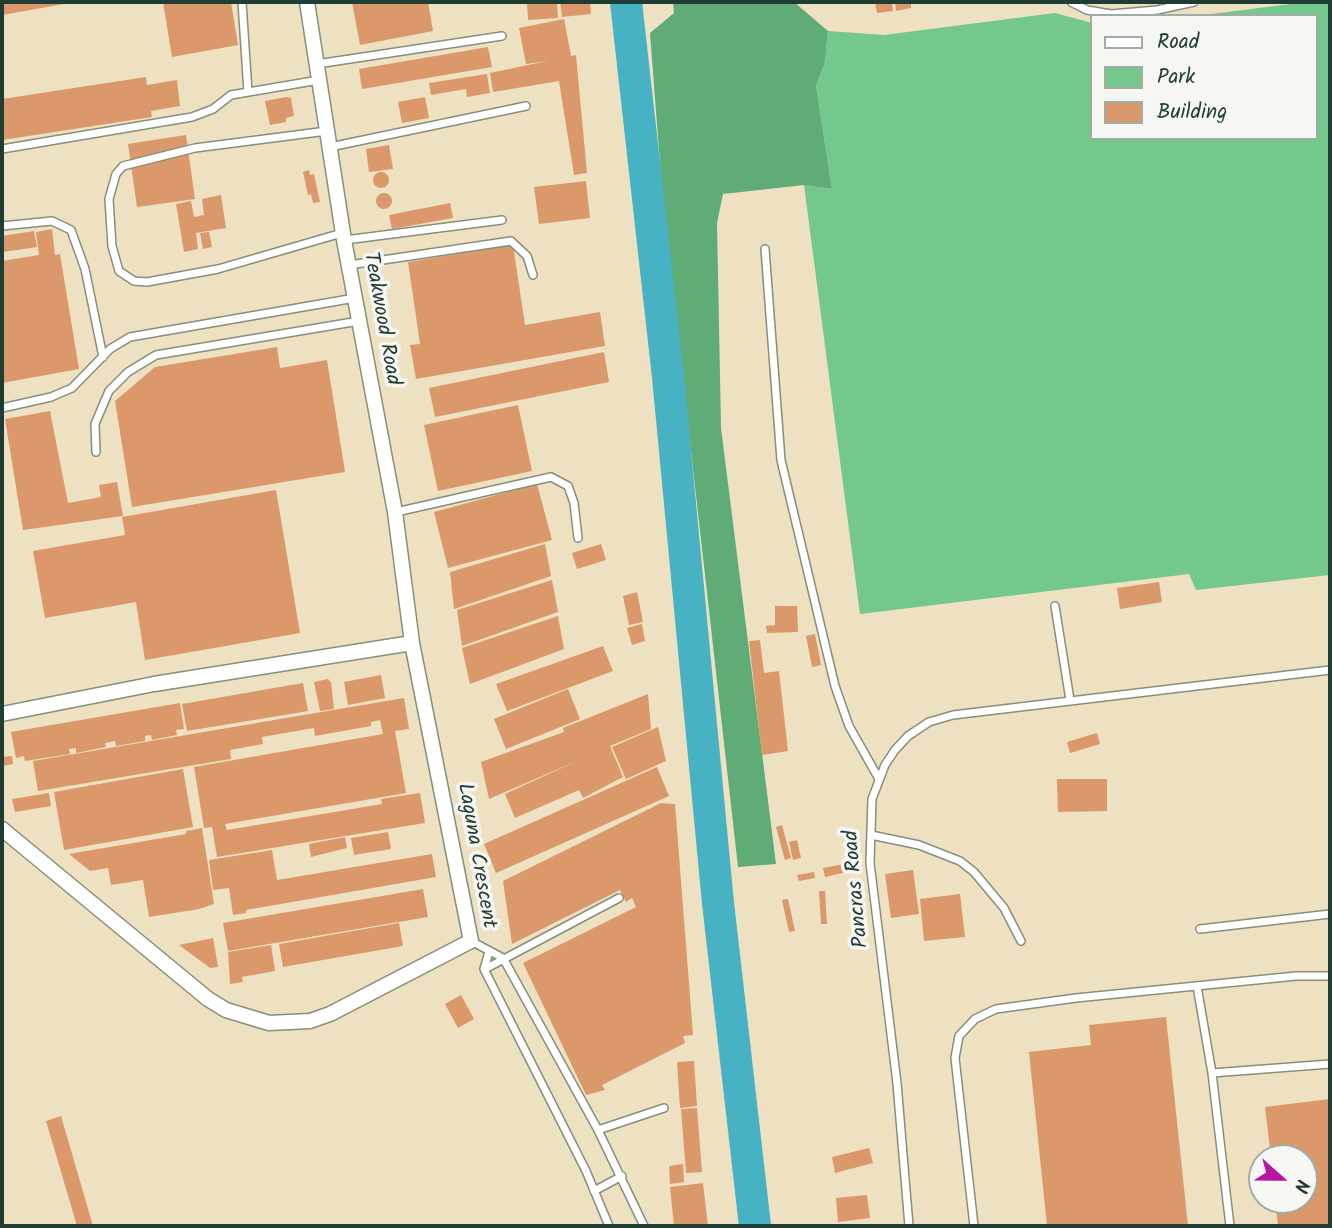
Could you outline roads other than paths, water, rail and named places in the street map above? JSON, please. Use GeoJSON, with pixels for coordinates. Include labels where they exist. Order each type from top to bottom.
{"type":"FeatureCollection","features":[{"type":"Feature","properties":{"kind":"street","name":"Teakwood Road"},"geometry":{"type":"LineString","coordinates":[[307,2],[349,265],[395,512],[412,643]]}},
{"type":"Feature","properties":{"kind":"street"},"geometry":{"type":"LineString","coordinates":[[2,713],[154,684],[412,643]]}},
{"type":"Feature","properties":{"kind":"street","name":"Laguna Crescent"},"geometry":{"type":"LineString","coordinates":[[2,828],[208,999],[226,1010],[269,1023],[310,1021],[330,1014],[471,941],[412,643]]}},
{"type":"Feature","properties":{"kind":"lane"},"geometry":{"type":"LineString","coordinates":[[242,2],[248,92]]}},
{"type":"Feature","properties":{"kind":"lane"},"geometry":{"type":"LineString","coordinates":[[1071,2],[1087,10],[1111,14],[1157,10],[1194,2]]}},
{"type":"Feature","properties":{"kind":"lane"},"geometry":{"type":"LineString","coordinates":[[316,64],[502,36]]}},
{"type":"Feature","properties":{"kind":"lane"},"geometry":{"type":"LineString","coordinates":[[2,149],[192,117],[213,109],[231,95],[319,80]]}},
{"type":"Feature","properties":{"kind":"lane"},"geometry":{"type":"LineString","coordinates":[[330,147],[526,106]]}},
{"type":"Feature","properties":{"kind":"lane"},"geometry":{"type":"LineString","coordinates":[[327,131],[195,149],[123,166],[116,173],[109,199],[112,246],[119,271],[134,281],[147,282],[218,269],[344,236],[502,220]]}},
{"type":"Feature","properties":{"kind":"lane"},"geometry":{"type":"LineString","coordinates":[[2,226],[52,221],[71,230],[85,269],[103,357]]}},
{"type":"Feature","properties":{"kind":"lane"},"geometry":{"type":"LineString","coordinates":[[349,265],[511,241],[527,256],[533,275]]}},
{"type":"Feature","properties":{"kind":"lane"},"geometry":{"type":"LineString","coordinates":[[765,249],[782,460],[835,685],[849,726],[879,779]]}},
{"type":"Feature","properties":{"kind":"lane"},"geometry":{"type":"LineString","coordinates":[[2,408],[51,397],[72,388],[120,340],[137,334],[355,298]]}},
{"type":"Feature","properties":{"kind":"lane"},"geometry":{"type":"LineString","coordinates":[[96,452],[95,424],[109,391],[128,372],[156,355],[359,321]]}},
{"type":"Feature","properties":{"kind":"lane"},"geometry":{"type":"LineString","coordinates":[[395,512],[551,477],[568,486],[574,503],[578,538]]}},
{"type":"Feature","properties":{"kind":"lane"},"geometry":{"type":"LineString","coordinates":[[1055,606],[1070,700]]}},
{"type":"Feature","properties":{"kind":"lane","name":"Pancras Road"},"geometry":{"type":"LineString","coordinates":[[909,1226],[897,1083],[870,863],[869,817],[879,779],[895,751],[908,736],[929,722],[953,715],[1330,670]]}},
{"type":"Feature","properties":{"kind":"lane"},"geometry":{"type":"LineString","coordinates":[[871,835],[919,845],[960,861],[974,872],[1004,908],[1021,941]]}},
{"type":"Feature","properties":{"kind":"lane"},"geometry":{"type":"LineString","coordinates":[[484,969],[619,898]]}},
{"type":"Feature","properties":{"kind":"lane"},"geometry":{"type":"LineString","coordinates":[[1200,929],[1330,914]]}},
{"type":"Feature","properties":{"kind":"lane"},"geometry":{"type":"LineString","coordinates":[[471,941],[503,958],[598,1130],[622,1176],[643,1226]]}},
{"type":"Feature","properties":{"kind":"lane"},"geometry":{"type":"LineString","coordinates":[[489,952],[484,969],[609,1226]]}},
{"type":"Feature","properties":{"kind":"lane"},"geometry":{"type":"LineString","coordinates":[[974,1226],[955,1058],[959,1036],[975,1019],[996,1009],[1197,986],[1330,976]]}},
{"type":"Feature","properties":{"kind":"lane"},"geometry":{"type":"LineString","coordinates":[[1197,986],[1212,1073],[1230,1226]]}},
{"type":"Feature","properties":{"kind":"lane"},"geometry":{"type":"LineString","coordinates":[[1212,1073],[1330,1064]]}},
{"type":"Feature","properties":{"kind":"lane"},"geometry":{"type":"LineString","coordinates":[[598,1130],[664,1108]]}},
{"type":"Feature","properties":{"kind":"lane"},"geometry":{"type":"LineString","coordinates":[[594,1191],[622,1176]]}},
{"type":"Feature","properties":{"kind":"waterway"},"geometry":{"type":"LineString","coordinates":[[626,2],[668,377],[718,903],[755,1226]]}}]}
